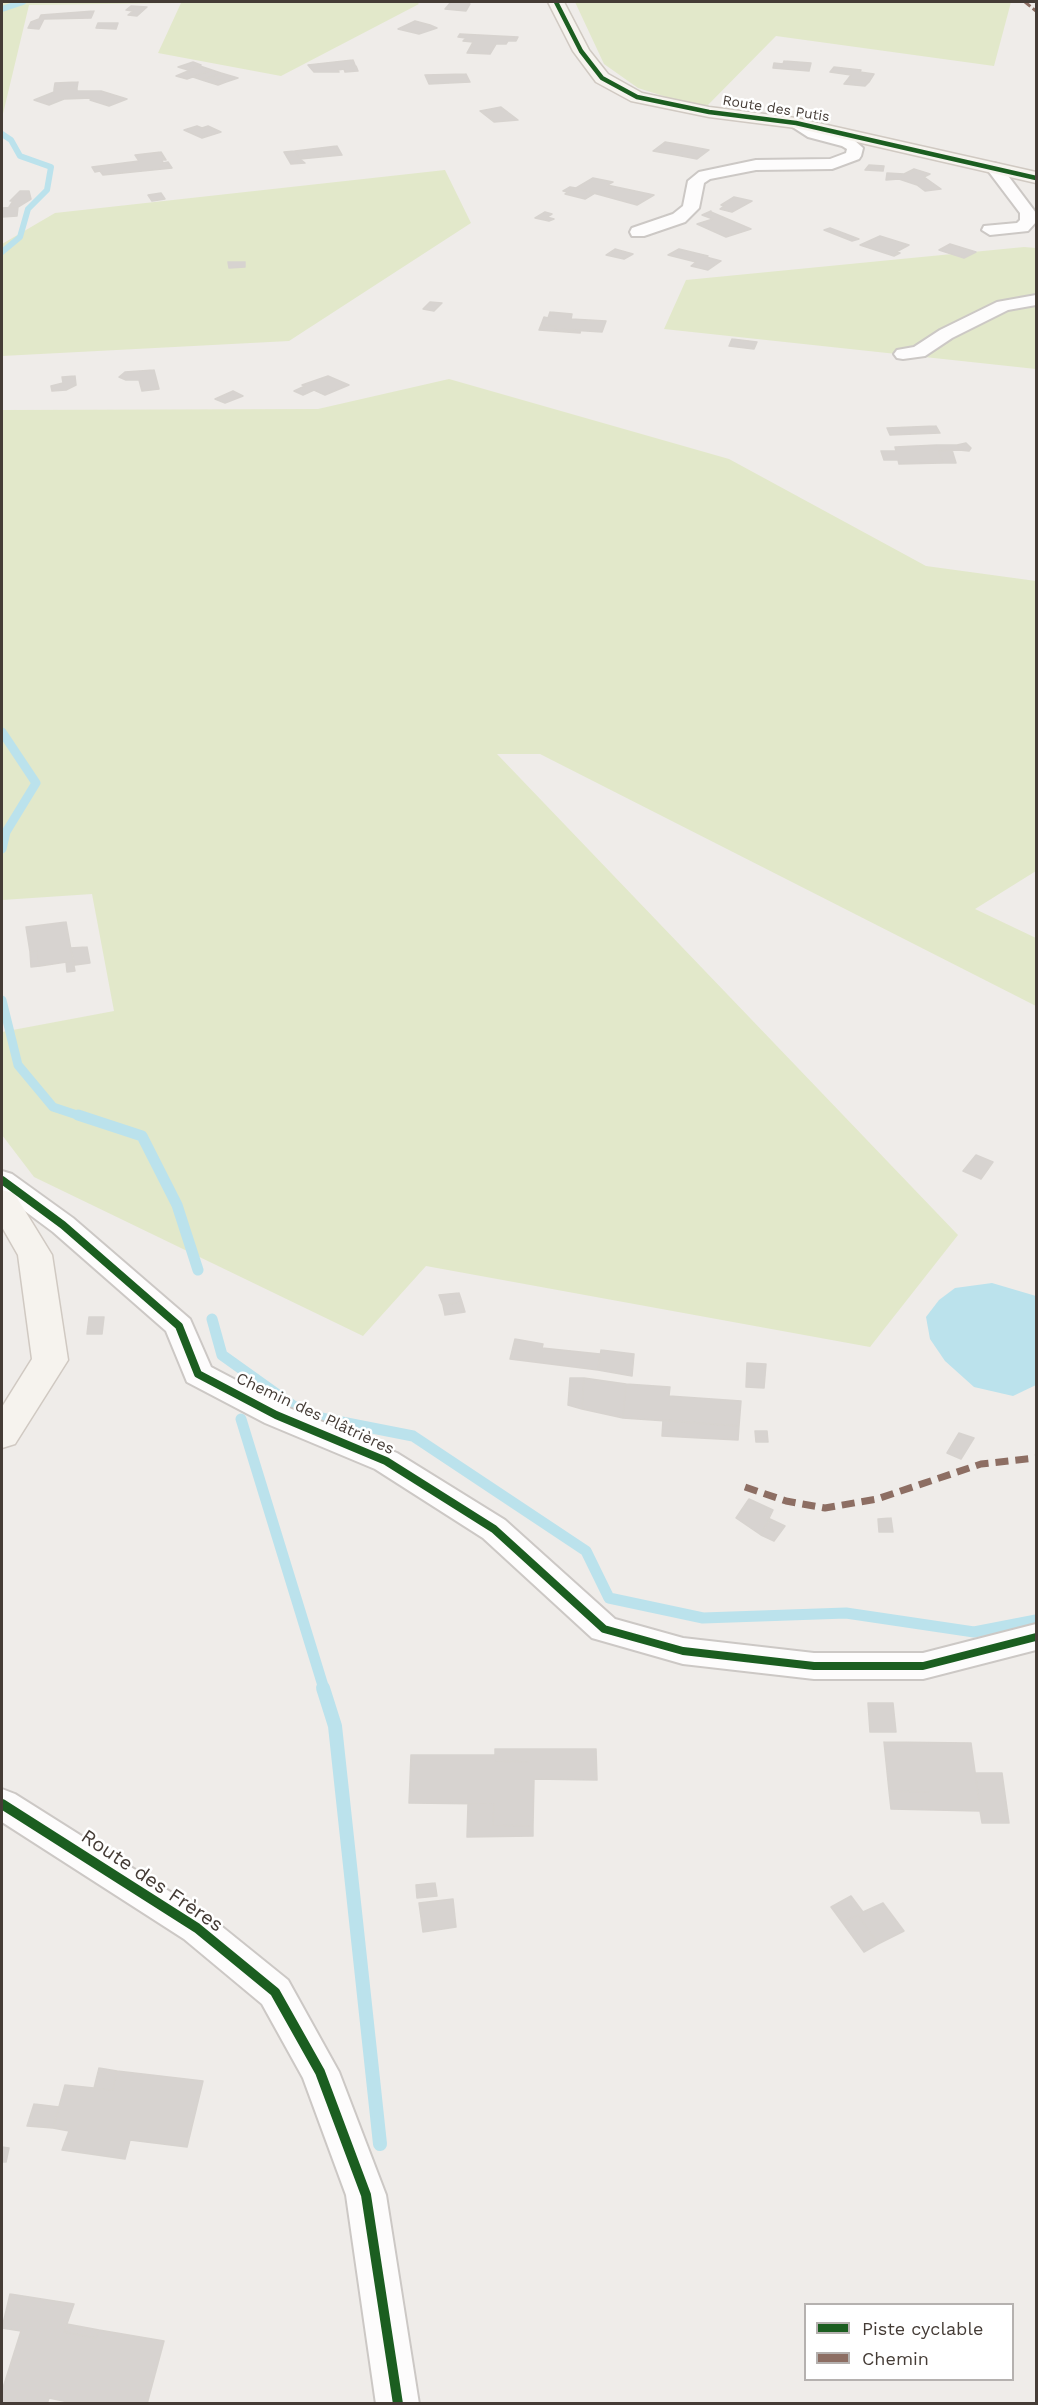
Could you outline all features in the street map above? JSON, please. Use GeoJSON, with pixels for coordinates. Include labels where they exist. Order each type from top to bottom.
{"type":"FeatureCollection","features":[{"type":"Feature","properties":{"kind":"street","name":"Route des Putis"},"geometry":{"type":"LineString","coordinates":[[556,2],[581,51],[602,78],[637,97],[709,112],[796,123],[1036,178]]}},
{"type":"Feature","properties":{"kind":"street","name":"Route des Putis"},"geometry":{"type":"LineString","coordinates":[[638,232],[679,218],[691,208],[696,181],[705,176],[756,165],[832,164],[853,156],[855,148],[848,143],[814,134],[796,123]]}},
{"type":"Feature","properties":{"kind":"street"},"geometry":{"type":"LineString","coordinates":[[990,230],[1010,230],[1022,227],[1028,222],[1028,213],[994,168]]}},
{"type":"Feature","properties":{"kind":"street"},"geometry":{"type":"LineString","coordinates":[[903,354],[919,352],[946,334],[1003,306],[1036,300]]}},
{"type":"Feature","properties":{"kind":"street","name":"Chemin des Plâtrières"},"geometry":{"type":"LineString","coordinates":[[2,1179],[63,1225],[179,1326],[198,1374],[276,1415],[386,1461],[494,1528],[604,1629],[683,1651],[814,1666],[923,1666],[1036,1637]]}},
{"type":"Feature","properties":{"kind":"street"},"geometry":{"type":"LineString","coordinates":[[2,1201],[35,1255],[50,1360],[2,1435]]}},
{"type":"Feature","properties":{"kind":"street","name":"Route des Frères"},"geometry":{"type":"LineString","coordinates":[[2,1804],[197,1928],[275,1992],[321,2072],[366,2195],[398,2403]]}},
{"type":"Feature","properties":{"kind":"green space"},"geometry":{"type":"Polygon","coordinates":[[[2,2],[417,2],[419,4],[281,76],[158,53],[181,3],[29,5],[2,118],[2,2]]]}},
{"type":"Feature","properties":{"kind":"green space"},"geometry":{"type":"Polygon","coordinates":[[[575,2],[1011,2],[994,66],[776,36],[704,109],[638,88],[604,64],[575,2]]]}},
{"type":"Feature","properties":{"kind":"green space"},"geometry":{"type":"Polygon","coordinates":[[[445,170],[471,223],[289,341],[2,356],[2,244],[55,213],[445,170]]]}},
{"type":"Feature","properties":{"kind":"green space"},"geometry":{"type":"Polygon","coordinates":[[[1024,247],[1036,248],[1036,369],[664,329],[686,280],[1024,247]]]}},
{"type":"Feature","properties":{"kind":"green space"},"geometry":{"type":"Polygon","coordinates":[[[449,379],[729,459],[926,566],[1036,581],[1036,871],[975,909],[1036,938],[1036,1006],[540,754],[497,754],[958,1235],[870,1347],[426,1266],[363,1336],[34,1177],[2,1135],[2,1032],[114,1011],[92,894],[2,900],[2,410],[318,409],[449,379]]]}},
{"type":"Feature","properties":{"kind":"water"},"geometry":{"type":"Polygon","coordinates":[[[992,1283],[1036,1296],[1036,1385],[1013,1396],[974,1387],[945,1361],[930,1339],[926,1317],[939,1300],[955,1288],[992,1283]]]}},
{"type":"Feature","properties":{"kind":"building"},"geometry":{"type":"Polygon","coordinates":[[[451,2],[470,2],[468,4],[470,4],[466,11],[445,9],[451,2]]]}},
{"type":"Feature","properties":{"kind":"building"},"geometry":{"type":"Polygon","coordinates":[[[131,6],[147,7],[137,16],[128,15],[133,11],[126,10],[131,6]]]}},
{"type":"Feature","properties":{"kind":"building"},"geometry":{"type":"Polygon","coordinates":[[[94,11],[91,18],[44,19],[39,29],[28,28],[31,22],[39,19],[41,15],[94,11]]]}},
{"type":"Feature","properties":{"kind":"building"},"geometry":{"type":"Polygon","coordinates":[[[415,21],[437,28],[419,34],[398,29],[415,21]]]}},
{"type":"Feature","properties":{"kind":"building"},"geometry":{"type":"Polygon","coordinates":[[[98,23],[118,23],[116,29],[96,28],[98,23]]]}},
{"type":"Feature","properties":{"kind":"building"},"geometry":{"type":"Polygon","coordinates":[[[460,34],[518,37],[516,41],[496,44],[490,54],[467,53],[473,42],[463,41],[466,38],[458,37],[460,34]]]}},
{"type":"Feature","properties":{"kind":"building"},"geometry":{"type":"Polygon","coordinates":[[[353,60],[355,65],[350,66],[356,66],[358,71],[345,72],[344,69],[338,70],[339,72],[314,72],[308,65],[353,60]]]}},
{"type":"Feature","properties":{"kind":"building"},"geometry":{"type":"Polygon","coordinates":[[[784,61],[811,63],[809,71],[773,68],[774,63],[783,64],[784,61]]]}},
{"type":"Feature","properties":{"kind":"building"},"geometry":{"type":"Polygon","coordinates":[[[193,62],[201,65],[188,70],[178,67],[193,62]]]}},
{"type":"Feature","properties":{"kind":"building"},"geometry":{"type":"Polygon","coordinates":[[[200,66],[212,70],[187,79],[176,76],[200,66]]]}},
{"type":"Feature","properties":{"kind":"building"},"geometry":{"type":"Polygon","coordinates":[[[834,67],[874,74],[869,82],[848,79],[851,75],[830,72],[834,67]]]}},
{"type":"Feature","properties":{"kind":"building"},"geometry":{"type":"Polygon","coordinates":[[[212,70],[221,73],[202,80],[193,77],[212,70]]]}},
{"type":"Feature","properties":{"kind":"building"},"geometry":{"type":"Polygon","coordinates":[[[221,73],[238,78],[226,82],[210,77],[221,73]]]}},
{"type":"Feature","properties":{"kind":"building"},"geometry":{"type":"Polygon","coordinates":[[[466,74],[470,82],[429,84],[425,75],[466,74]]]}},
{"type":"Feature","properties":{"kind":"building"},"geometry":{"type":"Polygon","coordinates":[[[210,77],[226,82],[218,85],[202,80],[210,77]]]}},
{"type":"Feature","properties":{"kind":"building"},"geometry":{"type":"Polygon","coordinates":[[[848,79],[869,82],[865,86],[844,84],[848,79]]]}},
{"type":"Feature","properties":{"kind":"building"},"geometry":{"type":"Polygon","coordinates":[[[78,82],[77,88],[54,89],[55,83],[78,82]]]}},
{"type":"Feature","properties":{"kind":"building"},"geometry":{"type":"Polygon","coordinates":[[[77,88],[77,91],[101,91],[127,99],[109,106],[90,100],[92,98],[64,99],[49,105],[34,100],[54,92],[54,89],[77,88]]]}},
{"type":"Feature","properties":{"kind":"building"},"geometry":{"type":"Polygon","coordinates":[[[501,107],[518,120],[494,122],[480,111],[501,107]]]}},
{"type":"Feature","properties":{"kind":"building"},"geometry":{"type":"Polygon","coordinates":[[[197,126],[202,128],[208,126],[221,132],[202,138],[184,130],[197,126]]]}},
{"type":"Feature","properties":{"kind":"building"},"geometry":{"type":"Polygon","coordinates":[[[665,142],[688,146],[676,155],[653,151],[665,142]]]}},
{"type":"Feature","properties":{"kind":"building"},"geometry":{"type":"Polygon","coordinates":[[[337,146],[342,155],[300,159],[295,151],[337,146]]]}},
{"type":"Feature","properties":{"kind":"building"},"geometry":{"type":"Polygon","coordinates":[[[688,146],[709,150],[697,159],[676,155],[688,146]]]}},
{"type":"Feature","properties":{"kind":"building"},"geometry":{"type":"Polygon","coordinates":[[[295,151],[305,163],[291,164],[284,152],[295,151]]]}},
{"type":"Feature","properties":{"kind":"building"},"geometry":{"type":"Polygon","coordinates":[[[161,152],[166,160],[162,160],[163,163],[168,162],[172,168],[103,175],[100,171],[95,172],[92,167],[139,161],[135,155],[161,152]]]}},
{"type":"Feature","properties":{"kind":"building"},"geometry":{"type":"Polygon","coordinates":[[[869,165],[884,166],[883,171],[865,170],[869,165]]]}},
{"type":"Feature","properties":{"kind":"building"},"geometry":{"type":"Polygon","coordinates":[[[914,169],[930,174],[924,177],[941,189],[925,191],[917,185],[899,179],[886,180],[887,173],[904,174],[914,169]]]}},
{"type":"Feature","properties":{"kind":"building"},"geometry":{"type":"Polygon","coordinates":[[[593,178],[613,182],[607,185],[654,195],[637,205],[575,188],[568,192],[563,191],[570,187],[576,188],[593,178]]]}},
{"type":"Feature","properties":{"kind":"building"},"geometry":{"type":"Polygon","coordinates":[[[575,188],[595,193],[585,199],[565,194],[575,188]]]}},
{"type":"Feature","properties":{"kind":"building"},"geometry":{"type":"Polygon","coordinates":[[[20,191],[29,191],[31,199],[18,207],[9,207],[13,201],[10,201],[20,191]]]}},
{"type":"Feature","properties":{"kind":"building"},"geometry":{"type":"Polygon","coordinates":[[[161,193],[165,199],[152,201],[148,195],[161,193]]]}},
{"type":"Feature","properties":{"kind":"building"},"geometry":{"type":"Polygon","coordinates":[[[734,197],[752,201],[732,212],[720,209],[724,206],[721,205],[734,197]]]}},
{"type":"Feature","properties":{"kind":"building"},"geometry":{"type":"Polygon","coordinates":[[[18,207],[17,216],[2,217],[2,208],[18,207]]]}},
{"type":"Feature","properties":{"kind":"building"},"geometry":{"type":"Polygon","coordinates":[[[711,211],[751,229],[726,237],[697,224],[713,219],[702,215],[711,211]]]}},
{"type":"Feature","properties":{"kind":"building"},"geometry":{"type":"Polygon","coordinates":[[[545,212],[552,214],[547,217],[554,219],[549,221],[535,218],[545,212]]]}},
{"type":"Feature","properties":{"kind":"building"},"geometry":{"type":"Polygon","coordinates":[[[830,228],[859,239],[852,241],[824,230],[830,228]]]}},
{"type":"Feature","properties":{"kind":"building"},"geometry":{"type":"Polygon","coordinates":[[[880,236],[909,245],[896,252],[900,253],[894,256],[860,245],[880,236]]]}},
{"type":"Feature","properties":{"kind":"building"},"geometry":{"type":"Polygon","coordinates":[[[950,244],[976,252],[964,258],[939,250],[950,244]]]}},
{"type":"Feature","properties":{"kind":"building"},"geometry":{"type":"Polygon","coordinates":[[[615,249],[633,254],[624,259],[606,255],[615,249]]]}},
{"type":"Feature","properties":{"kind":"building"},"geometry":{"type":"Polygon","coordinates":[[[679,249],[721,261],[708,270],[691,266],[696,262],[668,255],[679,249]]]}},
{"type":"Feature","properties":{"kind":"building"},"geometry":{"type":"Polygon","coordinates":[[[228,262],[245,262],[245,267],[229,268],[228,262]]]}},
{"type":"Feature","properties":{"kind":"building"},"geometry":{"type":"Polygon","coordinates":[[[430,302],[442,303],[434,311],[423,309],[430,302]]]}},
{"type":"Feature","properties":{"kind":"building"},"geometry":{"type":"Polygon","coordinates":[[[550,312],[572,314],[571,319],[606,321],[602,332],[555,329],[556,326],[541,325],[544,317],[548,318],[550,312]]]}},
{"type":"Feature","properties":{"kind":"building"},"geometry":{"type":"Polygon","coordinates":[[[541,325],[556,326],[555,329],[581,330],[580,333],[539,330],[541,325]]]}},
{"type":"Feature","properties":{"kind":"building"},"geometry":{"type":"Polygon","coordinates":[[[732,339],[757,342],[754,349],[729,346],[732,339]]]}},
{"type":"Feature","properties":{"kind":"building"},"geometry":{"type":"Polygon","coordinates":[[[154,370],[159,389],[142,391],[139,380],[126,380],[119,377],[125,372],[154,370]]]}},
{"type":"Feature","properties":{"kind":"building"},"geometry":{"type":"Polygon","coordinates":[[[75,376],[76,385],[66,390],[52,391],[51,386],[63,383],[62,377],[75,376]]]}},
{"type":"Feature","properties":{"kind":"building"},"geometry":{"type":"Polygon","coordinates":[[[328,376],[349,385],[325,395],[314,390],[303,395],[294,391],[305,386],[302,385],[328,376]]]}},
{"type":"Feature","properties":{"kind":"building"},"geometry":{"type":"Polygon","coordinates":[[[233,391],[243,396],[225,403],[215,399],[233,391]]]}},
{"type":"Feature","properties":{"kind":"building"},"geometry":{"type":"Polygon","coordinates":[[[936,426],[940,433],[890,435],[887,428],[936,426]]]}},
{"type":"Feature","properties":{"kind":"building"},"geometry":{"type":"Polygon","coordinates":[[[966,443],[971,448],[969,451],[959,450],[957,445],[966,443]]]}},
{"type":"Feature","properties":{"kind":"building"},"geometry":{"type":"Polygon","coordinates":[[[957,445],[959,450],[939,451],[943,463],[899,464],[898,460],[884,460],[881,451],[896,451],[895,447],[957,445]]]}},
{"type":"Feature","properties":{"kind":"building"},"geometry":{"type":"Polygon","coordinates":[[[952,450],[956,463],[943,463],[939,451],[952,450]]]}},
{"type":"Feature","properties":{"kind":"building"},"geometry":{"type":"Polygon","coordinates":[[[66,922],[73,961],[40,966],[37,951],[30,952],[26,927],[66,922]]]}},
{"type":"Feature","properties":{"kind":"building"},"geometry":{"type":"Polygon","coordinates":[[[87,947],[90,963],[75,965],[70,948],[87,947]]]}},
{"type":"Feature","properties":{"kind":"building"},"geometry":{"type":"Polygon","coordinates":[[[37,951],[40,966],[31,967],[30,952],[37,951]]]}},
{"type":"Feature","properties":{"kind":"building"},"geometry":{"type":"Polygon","coordinates":[[[73,961],[75,971],[67,972],[66,962],[73,961]]]}},
{"type":"Feature","properties":{"kind":"building"},"geometry":{"type":"Polygon","coordinates":[[[976,1155],[993,1162],[981,1179],[963,1171],[976,1155]]]}},
{"type":"Feature","properties":{"kind":"building"},"geometry":{"type":"Polygon","coordinates":[[[459,1293],[462,1302],[443,1305],[439,1295],[459,1293]]]}},
{"type":"Feature","properties":{"kind":"building"},"geometry":{"type":"Polygon","coordinates":[[[462,1302],[465,1312],[445,1315],[443,1305],[462,1302]]]}},
{"type":"Feature","properties":{"kind":"building"},"geometry":{"type":"Polygon","coordinates":[[[89,1317],[104,1317],[102,1334],[87,1334],[89,1317]]]}},
{"type":"Feature","properties":{"kind":"building"},"geometry":{"type":"Polygon","coordinates":[[[515,1339],[543,1344],[542,1348],[600,1354],[598,1370],[510,1359],[515,1339]]]}},
{"type":"Feature","properties":{"kind":"building"},"geometry":{"type":"Polygon","coordinates":[[[601,1350],[634,1354],[632,1376],[598,1370],[601,1350]]]}},
{"type":"Feature","properties":{"kind":"building"},"geometry":{"type":"Polygon","coordinates":[[[747,1363],[766,1364],[764,1388],[746,1387],[747,1363]]]}},
{"type":"Feature","properties":{"kind":"building"},"geometry":{"type":"Polygon","coordinates":[[[570,1378],[584,1378],[582,1409],[568,1405],[570,1378]]]}},
{"type":"Feature","properties":{"kind":"building"},"geometry":{"type":"Polygon","coordinates":[[[584,1378],[626,1384],[623,1418],[582,1409],[584,1378]]]}},
{"type":"Feature","properties":{"kind":"building"},"geometry":{"type":"Polygon","coordinates":[[[626,1384],[670,1387],[669,1396],[741,1401],[739,1426],[623,1418],[626,1384]]]}},
{"type":"Feature","properties":{"kind":"building"},"geometry":{"type":"Polygon","coordinates":[[[663,1420],[739,1426],[738,1440],[662,1436],[663,1420]]]}},
{"type":"Feature","properties":{"kind":"building"},"geometry":{"type":"Polygon","coordinates":[[[755,1431],[767,1431],[768,1442],[756,1442],[755,1431]]]}},
{"type":"Feature","properties":{"kind":"building"},"geometry":{"type":"Polygon","coordinates":[[[959,1433],[974,1438],[961,1459],[947,1453],[959,1433]]]}},
{"type":"Feature","properties":{"kind":"building"},"geometry":{"type":"Polygon","coordinates":[[[749,1499],[773,1510],[761,1535],[736,1518],[749,1499]]]}},
{"type":"Feature","properties":{"kind":"building"},"geometry":{"type":"Polygon","coordinates":[[[891,1518],[893,1532],[879,1532],[878,1519],[891,1518]]]}},
{"type":"Feature","properties":{"kind":"building"},"geometry":{"type":"Polygon","coordinates":[[[770,1519],[785,1526],[774,1541],[761,1535],[770,1519]]]}},
{"type":"Feature","properties":{"kind":"building"},"geometry":{"type":"Polygon","coordinates":[[[868,1703],[893,1703],[896,1732],[870,1732],[868,1703]]]}},
{"type":"Feature","properties":{"kind":"building"},"geometry":{"type":"Polygon","coordinates":[[[884,1742],[971,1743],[979,1800],[929,1800],[929,1792],[889,1791],[884,1742]]]}},
{"type":"Feature","properties":{"kind":"building"},"geometry":{"type":"Polygon","coordinates":[[[495,1749],[528,1749],[528,1762],[495,1761],[495,1749]]]}},
{"type":"Feature","properties":{"kind":"building"},"geometry":{"type":"Polygon","coordinates":[[[528,1749],[596,1749],[597,1780],[534,1779],[533,1826],[493,1825],[494,1804],[409,1803],[411,1755],[495,1755],[495,1761],[528,1762],[528,1749]]]}},
{"type":"Feature","properties":{"kind":"building"},"geometry":{"type":"Polygon","coordinates":[[[975,1773],[1002,1773],[1009,1823],[982,1823],[980,1811],[891,1809],[889,1791],[929,1792],[929,1800],[979,1800],[975,1773]]]}},
{"type":"Feature","properties":{"kind":"building"},"geometry":{"type":"Polygon","coordinates":[[[468,1804],[494,1804],[493,1825],[533,1826],[533,1836],[467,1837],[468,1804]]]}},
{"type":"Feature","properties":{"kind":"building"},"geometry":{"type":"Polygon","coordinates":[[[435,1883],[437,1896],[417,1898],[416,1885],[435,1883]]]}},
{"type":"Feature","properties":{"kind":"building"},"geometry":{"type":"Polygon","coordinates":[[[851,1896],[863,1912],[883,1903],[904,1931],[878,1944],[858,1915],[842,1922],[831,1907],[851,1896]]]}},
{"type":"Feature","properties":{"kind":"building"},"geometry":{"type":"Polygon","coordinates":[[[453,1899],[456,1927],[423,1932],[419,1903],[453,1899]]]}},
{"type":"Feature","properties":{"kind":"building"},"geometry":{"type":"Polygon","coordinates":[[[858,1915],[878,1944],[864,1952],[842,1922],[858,1915]]]}},
{"type":"Feature","properties":{"kind":"building"},"geometry":{"type":"Polygon","coordinates":[[[99,2068],[117,2071],[113,2090],[94,2088],[99,2068]]]}},
{"type":"Feature","properties":{"kind":"building"},"geometry":{"type":"Polygon","coordinates":[[[117,2071],[203,2081],[187,2147],[130,2140],[125,2159],[62,2150],[69,2131],[53,2128],[65,2085],[113,2090],[117,2071]]]}},
{"type":"Feature","properties":{"kind":"building"},"geometry":{"type":"Polygon","coordinates":[[[34,2104],[59,2107],[53,2128],[27,2126],[34,2104]]]}},
{"type":"Feature","properties":{"kind":"building"},"geometry":{"type":"Polygon","coordinates":[[[2,2147],[9,2148],[6,2162],[2,2162],[2,2147]]]}},
{"type":"Feature","properties":{"kind":"building"},"geometry":{"type":"Polygon","coordinates":[[[10,2294],[74,2304],[64,2332],[96,2338],[99,2330],[164,2341],[147,2404],[82,2401],[78,2404],[49,2398],[47,2404],[2,2404],[2,2391],[21,2331],[2,2328],[10,2294]]]}},
{"type":"Feature","properties":{"kind":"building"},"geometry":{"type":"Polygon","coordinates":[[[67,2324],[99,2330],[96,2338],[64,2332],[67,2324]]]}},
{"type":"Feature","properties":{"kind":"waterway"},"geometry":{"type":"LineString","coordinates":[[2,9],[23,2]]}},
{"type":"Feature","properties":{"kind":"waterway"},"geometry":{"type":"LineString","coordinates":[[2,134],[11,140],[20,156],[51,167],[47,190],[28,209],[20,237],[2,252]]}},
{"type":"Feature","properties":{"kind":"waterway"},"geometry":{"type":"LineString","coordinates":[[2,732],[36,783],[6,832],[2,849]]}},
{"type":"Feature","properties":{"kind":"waterway"},"geometry":{"type":"LineString","coordinates":[[2,1000],[18,1065],[53,1107],[83,1117]]}},
{"type":"Feature","properties":{"kind":"waterway"},"geometry":{"type":"LineString","coordinates":[[78,1115],[142,1136],[177,1205],[198,1270]]}},
{"type":"Feature","properties":{"kind":"waterway"},"geometry":{"type":"LineString","coordinates":[[212,1319],[222,1355],[306,1415],[413,1436],[586,1551],[609,1598],[703,1618],[846,1613],[974,1632],[1036,1620]]}},
{"type":"Feature","properties":{"kind":"waterway"},"geometry":{"type":"LineString","coordinates":[[241,1419],[324,1689]]}},
{"type":"Feature","properties":{"kind":"waterway"},"geometry":{"type":"LineString","coordinates":[[323,1688],[335,1726],[380,2144]]}},
{"type":"Feature","properties":{"kind":"marked path"},"geometry":{"type":"LineString","coordinates":[[1025,2],[1036,11]]}},
{"type":"Feature","properties":{"kind":"marked path"},"geometry":{"type":"LineString","coordinates":[[745,1487],[786,1501],[825,1508],[877,1499],[981,1464],[1036,1458]]}},
{"type":"Feature","properties":{"kind":"cycle path"},"geometry":{"type":"LineString","coordinates":[[556,2],[581,51],[602,78],[637,97],[709,112],[796,123],[1036,178]]}},
{"type":"Feature","properties":{"kind":"cycle path"},"geometry":{"type":"LineString","coordinates":[[2,1180],[63,1225],[179,1326],[198,1374],[276,1415],[386,1461],[494,1529],[604,1629],[683,1651],[814,1666],[923,1666],[1036,1637]]}},
{"type":"Feature","properties":{"kind":"cycle path"},"geometry":{"type":"LineString","coordinates":[[2,1804],[197,1928],[275,1992],[320,2072],[366,2195],[398,2404]]}}]}
